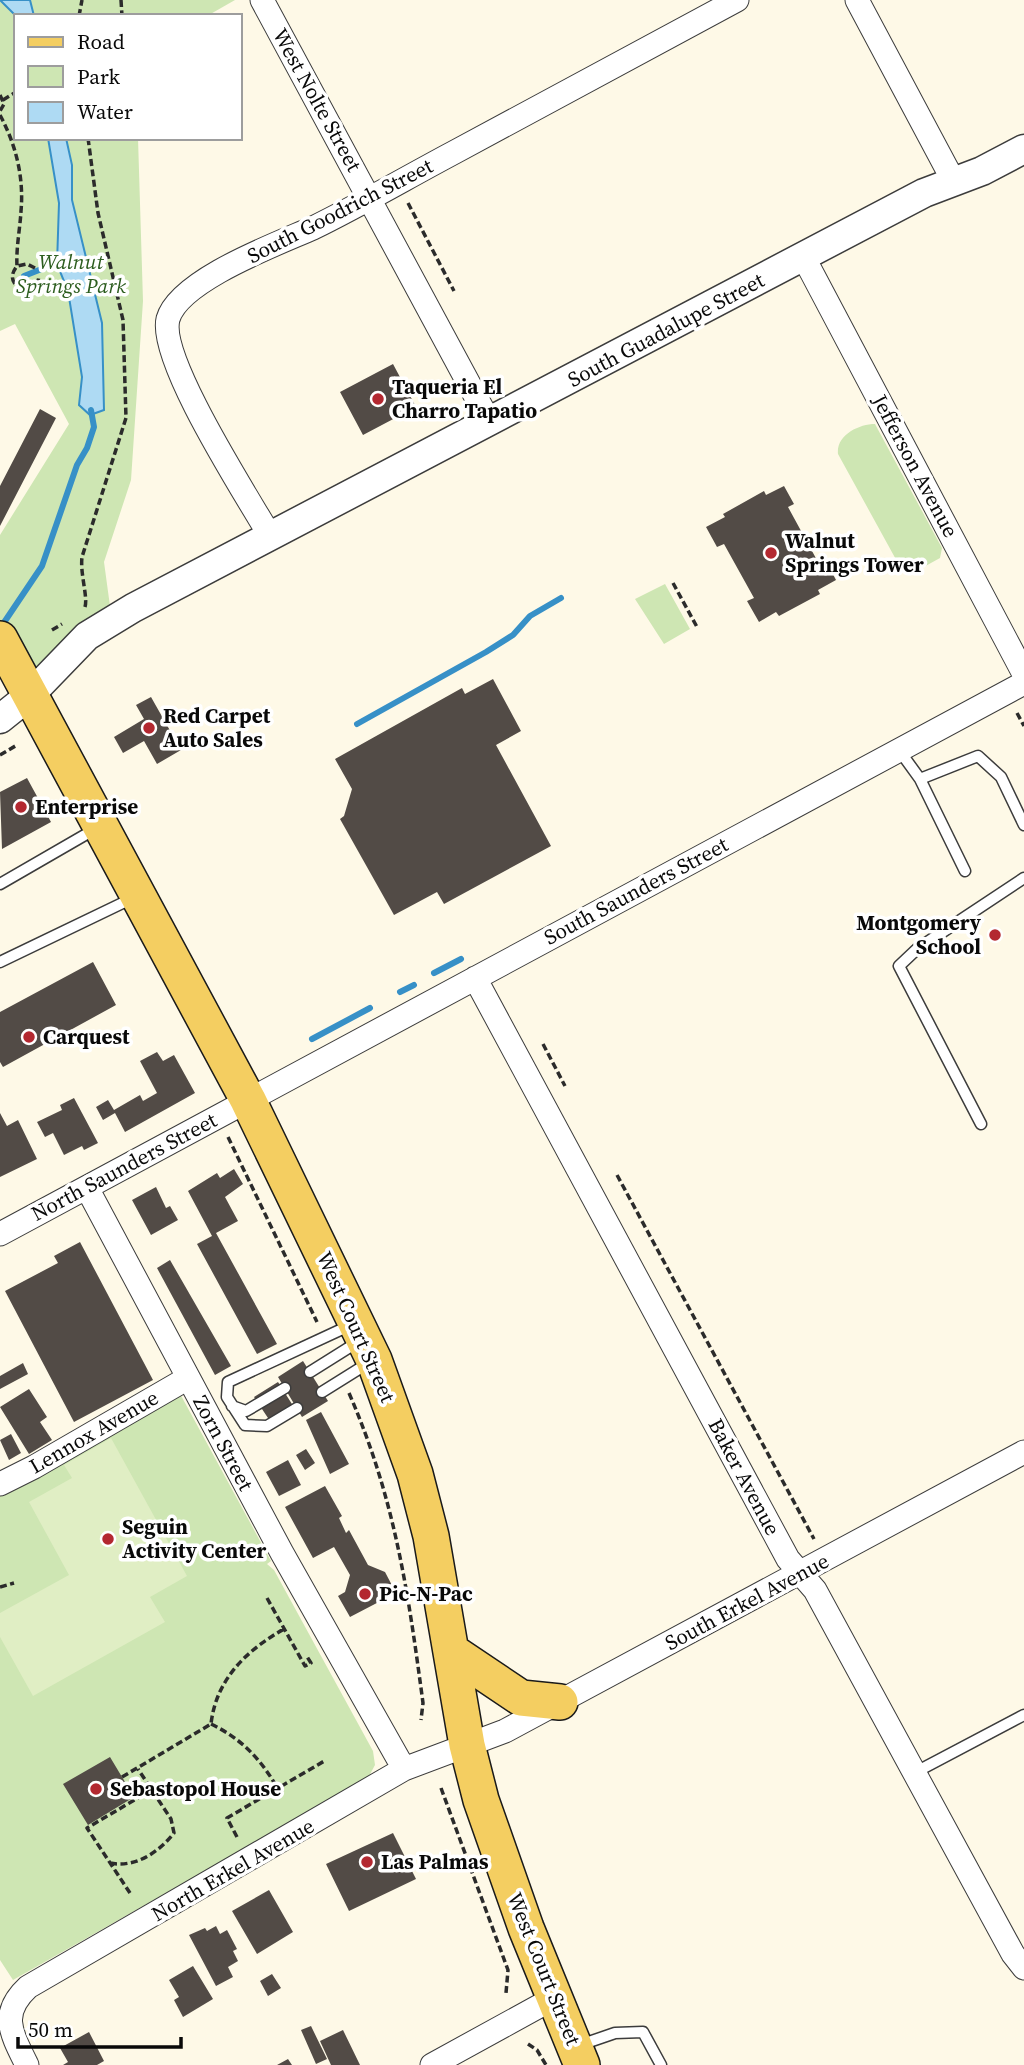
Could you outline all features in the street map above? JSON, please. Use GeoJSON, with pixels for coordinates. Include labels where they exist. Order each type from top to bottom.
{"type":"FeatureCollection","features":[{"type":"Feature","properties":{"kind":"main road","name":"West Court Street"},"geometry":{"type":"LineString","coordinates":[[6,649],[248,1100],[364,1340],[415,1475],[430,1536],[467,1745],[499,1854],[554,1998],[568,2059]]}},
{"type":"Feature","properties":{"kind":"main road"},"geometry":{"type":"LineString","coordinates":[[451,1651],[521,1698],[560,1702]]}},
{"type":"Feature","properties":{"kind":"street","name":"West Nolte Street"},"geometry":{"type":"LineString","coordinates":[[262,0],[490,423]]}},
{"type":"Feature","properties":{"kind":"street","name":"South Goodrich Street"},"geometry":{"type":"LineString","coordinates":[[270,536],[211,434],[178,368],[166,332],[169,316],[181,298],[194,287],[397,183],[737,0]]}},
{"type":"Feature","properties":{"kind":"street"},"geometry":{"type":"LineString","coordinates":[[857,0],[954,182]]}},
{"type":"Feature","properties":{"kind":"street","name":"South Guadalupe Street"},"geometry":{"type":"LineString","coordinates":[[0,719],[30,695],[87,636],[270,536],[490,423],[924,193],[1024,149]]}},
{"type":"Feature","properties":{"kind":"street","name":"Jefferson Avenue"},"geometry":{"type":"LineString","coordinates":[[804,258],[1024,674]]}},
{"type":"Feature","properties":{"kind":"street","name":"South Saunders Street"},"geometry":{"type":"LineString","coordinates":[[248,1100],[1024,682]]}},
{"type":"Feature","properties":{"kind":"street","name":"Baker Avenue"},"geometry":{"type":"LineString","coordinates":[[475,978],[788,1559],[815,1590],[1013,1954],[1024,1968]]}},
{"type":"Feature","properties":{"kind":"street","name":"North Saunders Street"},"geometry":{"type":"LineString","coordinates":[[0,1234],[248,1100]]}},
{"type":"Feature","properties":{"kind":"street","name":"Zorn Street"},"geometry":{"type":"LineString","coordinates":[[88,1188],[188,1378],[404,1769]]}},
{"type":"Feature","properties":{"kind":"street","name":"Lennox Avenue"},"geometry":{"type":"LineString","coordinates":[[0,1484],[188,1378]]}},
{"type":"Feature","properties":{"kind":"street","name":"South Erkel Avenue"},"geometry":{"type":"LineString","coordinates":[[467,1745],[505,1731],[1024,1452]]}},
{"type":"Feature","properties":{"kind":"street","name":"North Erkel Avenue"},"geometry":{"type":"LineString","coordinates":[[27,2065],[6,2018],[6,2006],[11,1998],[404,1769],[467,1745]]}},
{"type":"Feature","properties":{"kind":"street"},"geometry":{"type":"LineString","coordinates":[[432,2065],[554,1998]]}},
{"type":"Feature","properties":{"kind":"lane"},"geometry":{"type":"LineString","coordinates":[[899,750],[920,779],[965,871]]}},
{"type":"Feature","properties":{"kind":"lane"},"geometry":{"type":"LineString","coordinates":[[920,779],[978,756],[1001,777],[1024,825]]}},
{"type":"Feature","properties":{"kind":"lane"},"geometry":{"type":"LineString","coordinates":[[0,884],[100,826]]}},
{"type":"Feature","properties":{"kind":"lane"},"geometry":{"type":"LineString","coordinates":[[981,1124],[899,966],[917,949],[1024,877]]}},
{"type":"Feature","properties":{"kind":"lane"},"geometry":{"type":"LineString","coordinates":[[0,962],[138,895]]}},
{"type":"Feature","properties":{"kind":"lane"},"geometry":{"type":"LineString","coordinates":[[297,1408],[260,1428],[246,1425],[232,1406],[227,1389],[235,1377],[324,1337],[364,1340]]}},
{"type":"Feature","properties":{"kind":"lane"},"geometry":{"type":"LineString","coordinates":[[310,1372],[364,1340]]}},
{"type":"Feature","properties":{"kind":"lane"},"geometry":{"type":"LineString","coordinates":[[322,1392],[342,1380],[364,1340]]}},
{"type":"Feature","properties":{"kind":"lane"},"geometry":{"type":"LineString","coordinates":[[232,1406],[246,1411],[285,1388]]}},
{"type":"Feature","properties":{"kind":"lane"},"geometry":{"type":"LineString","coordinates":[[914,1773],[1024,1715]]}},
{"type":"Feature","properties":{"kind":"lane"},"geometry":{"type":"LineString","coordinates":[[568,2059],[615,2034],[643,2032],[661,2065]]}},
{"type":"Feature","properties":{"kind":"path"},"geometry":{"type":"LineString","coordinates":[[3,100],[14,93]]}},
{"type":"Feature","properties":{"kind":"path"},"geometry":{"type":"LineString","coordinates":[[0,95],[3,100],[0,113],[11,135],[20,172],[21,209],[17,266],[12,279],[20,289],[33,288],[39,276]]}},
{"type":"Feature","properties":{"kind":"path"},"geometry":{"type":"LineString","coordinates":[[81,613],[87,601],[80,574],[82,557],[126,418],[123,320],[98,214],[88,140]]}},
{"type":"Feature","properties":{"kind":"path"},"geometry":{"type":"LineString","coordinates":[[397,183],[454,291]]}},
{"type":"Feature","properties":{"kind":"path"},"geometry":{"type":"LineString","coordinates":[[17,266],[27,264],[35,268]]}},
{"type":"Feature","properties":{"kind":"path"},"geometry":{"type":"LineString","coordinates":[[673,583],[696,627]]}},
{"type":"Feature","properties":{"kind":"path"},"geometry":{"type":"LineString","coordinates":[[52,630],[71,619]]}},
{"type":"Feature","properties":{"kind":"path"},"geometry":{"type":"LineString","coordinates":[[1014,709],[1024,726]]}},
{"type":"Feature","properties":{"kind":"path"},"geometry":{"type":"LineString","coordinates":[[0,755],[17,745]]}},
{"type":"Feature","properties":{"kind":"path"},"geometry":{"type":"LineString","coordinates":[[543,1044],[565,1086]]}},
{"type":"Feature","properties":{"kind":"path"},"geometry":{"type":"LineString","coordinates":[[224,1136],[230,1140],[324,1337]]}},
{"type":"Feature","properties":{"kind":"path"},"geometry":{"type":"LineString","coordinates":[[617,1175],[825,1559]]}},
{"type":"Feature","properties":{"kind":"path"},"geometry":{"type":"LineString","coordinates":[[342,1380],[373,1455],[398,1539],[423,1703],[421,1720]]}},
{"type":"Feature","properties":{"kind":"path"},"geometry":{"type":"LineString","coordinates":[[0,1587],[14,1583]]}},
{"type":"Feature","properties":{"kind":"path"},"geometry":{"type":"LineString","coordinates":[[267,1598],[305,1666],[311,1663],[306,1655]]}},
{"type":"Feature","properties":{"kind":"path"},"geometry":{"type":"LineString","coordinates":[[122,1777],[211,1724],[216,1700],[232,1670],[253,1648],[284,1629]]}},
{"type":"Feature","properties":{"kind":"path"},"geometry":{"type":"LineString","coordinates":[[211,1724],[229,1732],[252,1752],[278,1790]]}},
{"type":"Feature","properties":{"kind":"path"},"geometry":{"type":"LineString","coordinates":[[237,1837],[227,1818],[326,1760]]}},
{"type":"Feature","properties":{"kind":"path"},"geometry":{"type":"LineString","coordinates":[[108,1863],[131,1864],[140,1861],[174,1833],[174,1825],[138,1768]]}},
{"type":"Feature","properties":{"kind":"path"},"geometry":{"type":"LineString","coordinates":[[441,1788],[508,1970],[506,1993]]}},
{"type":"Feature","properties":{"kind":"path"},"geometry":{"type":"LineString","coordinates":[[130,1893],[87,1828],[153,1789]]}},
{"type":"Feature","properties":{"kind":"path"},"geometry":{"type":"LineString","coordinates":[[528,2044],[543,2056],[568,2059]]}},
{"type":"Feature","properties":{"kind":"green space","name":"Walnut Springs Park"},"geometry":{"type":"Polygon","coordinates":[[[0,0],[235,0],[210,14],[14,14],[14,140],[138,140],[143,301],[131,480],[104,562],[112,621],[30,695],[0,639],[0,535],[69,424],[15,324],[0,331],[0,0]]]}},
{"type":"Feature","properties":{"kind":"green space"},"geometry":{"type":"Polygon","coordinates":[[[875,424],[942,548],[940,558],[911,574],[899,565],[838,454],[838,447],[845,436],[862,426],[875,424]]]}},
{"type":"Feature","properties":{"kind":"green space"},"geometry":{"type":"Polygon","coordinates":[[[665,584],[690,629],[664,644],[635,599],[665,584]]]}},
{"type":"Feature","properties":{"kind":"green space"},"geometry":{"type":"Polygon","coordinates":[[[178,1390],[271,1561],[267,1564],[274,1570],[373,1751],[375,1765],[368,1778],[13,1980],[0,1960],[0,1491],[178,1390]]]}},
{"type":"Feature","properties":{"kind":"green space","name":"Seguin Activity Center"},"geometry":{"type":"Polygon","coordinates":[[[111,1438],[187,1576],[150,1597],[165,1622],[33,1696],[0,1637],[0,1613],[69,1575],[29,1502],[72,1478],[64,1465],[111,1438]]]}},
{"type":"Feature","properties":{"kind":"water"},"geometry":{"type":"Polygon","coordinates":[[[0,0],[30,0],[34,14],[14,14],[0,0]]]}},
{"type":"Feature","properties":{"kind":"water"},"geometry":{"type":"Polygon","coordinates":[[[48,140],[66,140],[72,165],[72,200],[102,323],[104,410],[90,415],[79,405],[82,377],[68,291],[57,264],[59,203],[48,140]]]}},
{"type":"Feature","properties":{"kind":"building","name":"Taqueria El Charro Tapatio"},"geometry":{"type":"Polygon","coordinates":[[[393,364],[416,407],[363,435],[340,392],[393,364]]]}},
{"type":"Feature","properties":{"kind":"building"},"geometry":{"type":"Polygon","coordinates":[[[40,409],[56,418],[0,526],[0,486],[40,409]]]}},
{"type":"Feature","properties":{"kind":"building","name":"Walnut Springs Tower"},"geometry":{"type":"Polygon","coordinates":[[[784,486],[794,504],[788,507],[818,562],[825,559],[836,580],[818,590],[820,594],[779,616],[776,612],[759,622],[747,601],[754,598],[724,544],[717,547],[706,527],[764,491],[766,495],[784,486]]]}},
{"type":"Feature","properties":{"kind":"building"},"geometry":{"type":"Polygon","coordinates":[[[493,679],[521,731],[496,745],[551,846],[444,904],[437,892],[394,915],[340,819],[344,816],[352,789],[335,759],[462,688],[465,694],[493,679]]]}},
{"type":"Feature","properties":{"kind":"building","name":"Red Carpet Auto Sales"},"geometry":{"type":"Polygon","coordinates":[[[151,697],[181,750],[157,764],[144,741],[123,753],[114,737],[144,719],[136,705],[151,697]]]}},
{"type":"Feature","properties":{"kind":"building","name":"Enterprise"},"geometry":{"type":"Polygon","coordinates":[[[27,778],[51,822],[2,849],[0,792],[27,778]]]}},
{"type":"Feature","properties":{"kind":"building","name":"Carquest"},"geometry":{"type":"Polygon","coordinates":[[[93,962],[116,1005],[3,1067],[0,1062],[0,1012],[93,962]]]}},
{"type":"Feature","properties":{"kind":"building"},"geometry":{"type":"Polygon","coordinates":[[[157,1052],[163,1061],[174,1055],[195,1093],[125,1132],[115,1113],[103,1120],[96,1107],[108,1100],[114,1110],[140,1095],[143,1101],[157,1093],[140,1061],[157,1052]]]}},
{"type":"Feature","properties":{"kind":"building"},"geometry":{"type":"Polygon","coordinates":[[[74,1098],[98,1143],[84,1150],[82,1146],[64,1155],[53,1133],[45,1137],[37,1122],[62,1110],[60,1105],[74,1098]]]}},
{"type":"Feature","properties":{"kind":"building"},"geometry":{"type":"Polygon","coordinates":[[[0,1113],[7,1126],[18,1120],[37,1159],[0,1177],[0,1113]]]}},
{"type":"Feature","properties":{"kind":"building"},"geometry":{"type":"Polygon","coordinates":[[[234,1169],[243,1184],[225,1197],[238,1221],[216,1233],[277,1344],[257,1354],[197,1244],[212,1236],[188,1191],[217,1173],[220,1178],[234,1169]]]}},
{"type":"Feature","properties":{"kind":"building"},"geometry":{"type":"Polygon","coordinates":[[[156,1187],[166,1208],[170,1206],[178,1220],[151,1235],[132,1200],[156,1187]]]}},
{"type":"Feature","properties":{"kind":"building"},"geometry":{"type":"Polygon","coordinates":[[[80,1242],[153,1380],[74,1422],[5,1291],[58,1263],[54,1256],[80,1242]]]}},
{"type":"Feature","properties":{"kind":"building"},"geometry":{"type":"Polygon","coordinates":[[[170,1260],[231,1366],[215,1375],[157,1268],[170,1260]]]}},
{"type":"Feature","properties":{"kind":"building"},"geometry":{"type":"Polygon","coordinates":[[[303,1361],[328,1401],[302,1417],[278,1377],[303,1361]]]}},
{"type":"Feature","properties":{"kind":"building"},"geometry":{"type":"Polygon","coordinates":[[[23,1363],[28,1374],[0,1389],[0,1376],[23,1363]]]}},
{"type":"Feature","properties":{"kind":"building"},"geometry":{"type":"Polygon","coordinates":[[[278,1382],[297,1412],[274,1427],[254,1397],[278,1382]]]}},
{"type":"Feature","properties":{"kind":"building"},"geometry":{"type":"Polygon","coordinates":[[[29,1389],[47,1417],[40,1422],[52,1440],[29,1454],[0,1407],[29,1389]]]}},
{"type":"Feature","properties":{"kind":"building"},"geometry":{"type":"Polygon","coordinates":[[[321,1412],[349,1464],[330,1474],[306,1420],[321,1412]]]}},
{"type":"Feature","properties":{"kind":"building"},"geometry":{"type":"Polygon","coordinates":[[[11,1434],[21,1453],[9,1460],[0,1440],[11,1434]]]}},
{"type":"Feature","properties":{"kind":"building"},"geometry":{"type":"Polygon","coordinates":[[[306,1449],[315,1463],[305,1470],[296,1455],[306,1449]]]}},
{"type":"Feature","properties":{"kind":"building"},"geometry":{"type":"Polygon","coordinates":[[[288,1460],[301,1485],[279,1496],[266,1472],[288,1460]]]}},
{"type":"Feature","properties":{"kind":"building"},"geometry":{"type":"Polygon","coordinates":[[[325,1486],[342,1516],[339,1518],[346,1533],[349,1530],[368,1565],[385,1572],[396,1593],[350,1617],[338,1596],[345,1592],[350,1575],[334,1547],[313,1558],[285,1507],[325,1486]]]}},
{"type":"Feature","properties":{"kind":"building"},"geometry":{"type":"Polygon","coordinates":[[[110,1757],[134,1797],[88,1825],[63,1784],[110,1757]]]}},
{"type":"Feature","properties":{"kind":"building"},"geometry":{"type":"Polygon","coordinates":[[[393,1833],[416,1879],[349,1911],[326,1864],[393,1833]]]}},
{"type":"Feature","properties":{"kind":"building"},"geometry":{"type":"Polygon","coordinates":[[[269,1890],[293,1932],[257,1954],[232,1911],[269,1890]]]}},
{"type":"Feature","properties":{"kind":"building"},"geometry":{"type":"Polygon","coordinates":[[[216,1926],[220,1934],[227,1930],[237,1949],[233,1951],[238,1961],[228,1967],[233,1977],[216,1986],[189,1935],[216,1926]]]}},
{"type":"Feature","properties":{"kind":"building"},"geometry":{"type":"Polygon","coordinates":[[[193,1966],[213,1999],[183,2017],[174,2000],[179,1997],[169,1980],[193,1966]]]}},
{"type":"Feature","properties":{"kind":"building"},"geometry":{"type":"Polygon","coordinates":[[[272,1974],[281,1988],[268,1996],[260,1981],[272,1974]]]}},
{"type":"Feature","properties":{"kind":"building"},"geometry":{"type":"Polygon","coordinates":[[[311,2026],[327,2059],[316,2064],[301,2030],[311,2026]]]}},
{"type":"Feature","properties":{"kind":"building"},"geometry":{"type":"Polygon","coordinates":[[[343,2030],[360,2065],[331,2065],[320,2041],[343,2030]]]}},
{"type":"Feature","properties":{"kind":"building"},"geometry":{"type":"Polygon","coordinates":[[[89,2032],[104,2061],[97,2065],[63,2065],[68,2062],[60,2048],[89,2032]]]}},
{"type":"Feature","properties":{"kind":"building"},"geometry":{"type":"Polygon","coordinates":[[[288,2059],[292,2065],[277,2065],[288,2059]]]}},
{"type":"Feature","properties":{"kind":"waterway"},"geometry":{"type":"LineString","coordinates":[[24,276],[64,260]]}},
{"type":"Feature","properties":{"kind":"waterway"},"geometry":{"type":"LineString","coordinates":[[1,627],[42,566],[77,465],[87,448],[94,427],[91,410]]}},
{"type":"Feature","properties":{"kind":"waterway"},"geometry":{"type":"LineString","coordinates":[[357,724],[486,652],[513,635],[530,616],[561,598]]}},
{"type":"Feature","properties":{"kind":"waterway"},"geometry":{"type":"LineString","coordinates":[[434,973],[461,959]]}},
{"type":"Feature","properties":{"kind":"waterway"},"geometry":{"type":"LineString","coordinates":[[400,992],[414,985]]}},
{"type":"Feature","properties":{"kind":"waterway"},"geometry":{"type":"LineString","coordinates":[[312,1039],[370,1008]]}},
{"type":"Feature","properties":{"kind":"place","name":"Taqueria El Charro Tapatio"},"geometry":{"type":"Point","coordinates":[378,399]}},
{"type":"Feature","properties":{"kind":"place","name":"Walnut Springs Tower"},"geometry":{"type":"Point","coordinates":[771,553]}},
{"type":"Feature","properties":{"kind":"place","name":"Red Carpet Auto Sales"},"geometry":{"type":"Point","coordinates":[149,728]}},
{"type":"Feature","properties":{"kind":"place","name":"Enterprise"},"geometry":{"type":"Point","coordinates":[21,807]}},
{"type":"Feature","properties":{"kind":"place","name":"Montgomery School"},"geometry":{"type":"Point","coordinates":[995,935]}},
{"type":"Feature","properties":{"kind":"place","name":"Carquest"},"geometry":{"type":"Point","coordinates":[29,1037]}},
{"type":"Feature","properties":{"kind":"place","name":"Seguin Activity Center"},"geometry":{"type":"Point","coordinates":[108,1539]}},
{"type":"Feature","properties":{"kind":"place","name":"Pic-N-Pac"},"geometry":{"type":"Point","coordinates":[365,1594]}},
{"type":"Feature","properties":{"kind":"place","name":"Sebastopol House"},"geometry":{"type":"Point","coordinates":[96,1789]}},
{"type":"Feature","properties":{"kind":"place","name":"Las Palmas"},"geometry":{"type":"Point","coordinates":[367,1862]}}]}
